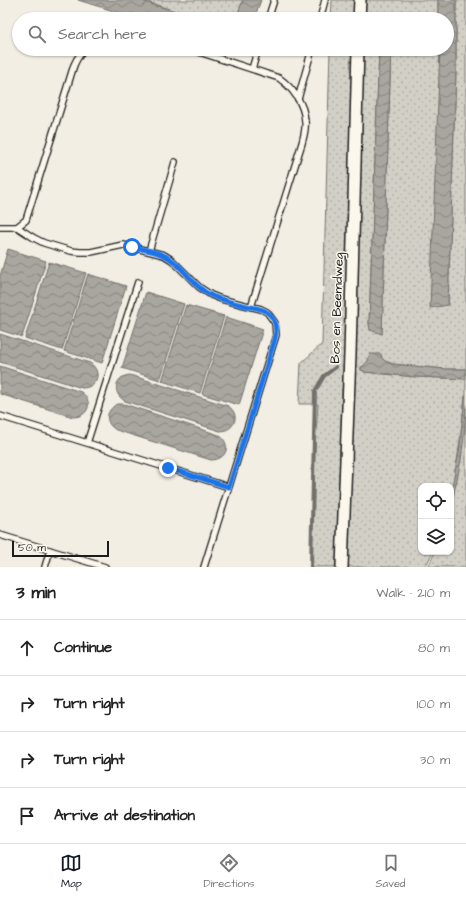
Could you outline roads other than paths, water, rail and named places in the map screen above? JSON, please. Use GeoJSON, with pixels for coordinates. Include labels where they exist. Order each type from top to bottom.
{"type":"FeatureCollection","features":[{"type":"Feature","properties":{"kind":"street"},"geometry":{"type":"LineString","coordinates":[[359,12],[360,0]]}},
{"type":"Feature","properties":{"kind":"street","name":"Bos en Beemdweg"},"geometry":{"type":"LineString","coordinates":[[342,567],[358,56]]}},
{"type":"Feature","properties":{"kind":"lane"},"geometry":{"type":"LineString","coordinates":[[270,12],[274,0]]}},
{"type":"Feature","properties":{"kind":"lane"},"geometry":{"type":"LineString","coordinates":[[322,12],[325,0]]}},
{"type":"Feature","properties":{"kind":"lane"},"geometry":{"type":"LineString","coordinates":[[17,227],[26,220],[74,65],[79,56]]}},
{"type":"Feature","properties":{"kind":"lane"},"geometry":{"type":"LineString","coordinates":[[212,56],[279,78],[289,86],[298,99],[306,122],[304,137],[251,307]]}},
{"type":"Feature","properties":{"kind":"lane"},"geometry":{"type":"LineString","coordinates":[[252,69],[256,56]]}},
{"type":"Feature","properties":{"kind":"lane"},"geometry":{"type":"LineString","coordinates":[[298,99],[310,56]]}},
{"type":"Feature","properties":{"kind":"lane"},"geometry":{"type":"LineString","coordinates":[[149,251],[175,162]]}},
{"type":"Feature","properties":{"kind":"lane"},"geometry":{"type":"LineString","coordinates":[[0,227],[17,227],[44,243],[71,251],[91,252],[123,245],[164,255],[172,260],[199,288],[221,299],[261,309],[267,312],[275,323],[276,335],[204,567]]}},
{"type":"Feature","properties":{"kind":"lane"},"geometry":{"type":"LineString","coordinates":[[88,443],[138,282]]}},
{"type":"Feature","properties":{"kind":"lane"},"geometry":{"type":"LineString","coordinates":[[0,416],[229,487]]}},
{"type":"Feature","properties":{"kind":"lane"},"geometry":{"type":"LineString","coordinates":[[0,535],[105,567]]}},
{"type":"Feature","properties":{"kind":"lane"},"geometry":{"type":"LineString","coordinates":[[45,567],[50,550]]}},
{"type":"Feature","properties":{"kind":"water"},"geometry":{"type":"Polygon","coordinates":[[[78,0],[139,0],[177,12],[117,12],[78,0]]]}},
{"type":"Feature","properties":{"kind":"water"},"geometry":{"type":"Polygon","coordinates":[[[243,0],[261,0],[257,12],[238,12],[243,0]]]}},
{"type":"Feature","properties":{"kind":"water"},"geometry":{"type":"Polygon","coordinates":[[[438,0],[456,0],[456,71],[448,305],[430,308],[440,56],[454,56],[454,12],[438,11],[438,0]]]}},
{"type":"Feature","properties":{"kind":"water"},"geometry":{"type":"Polygon","coordinates":[[[379,56],[391,56],[382,334],[370,330],[379,56]]]}},
{"type":"Feature","properties":{"kind":"water"},"geometry":{"type":"Polygon","coordinates":[[[8,249],[46,261],[22,337],[0,330],[0,276],[8,249]]]}},
{"type":"Feature","properties":{"kind":"water"},"geometry":{"type":"Polygon","coordinates":[[[49,262],[86,273],[62,350],[25,338],[49,262]]]}},
{"type":"Feature","properties":{"kind":"water"},"geometry":{"type":"Polygon","coordinates":[[[88,274],[126,286],[102,363],[64,351],[88,274]]]}},
{"type":"Feature","properties":{"kind":"water"},"geometry":{"type":"Polygon","coordinates":[[[146,292],[184,304],[160,380],[122,368],[146,292]]]}},
{"type":"Feature","properties":{"kind":"water"},"geometry":{"type":"Polygon","coordinates":[[[186,305],[224,316],[200,393],[162,381],[186,305]]]}},
{"type":"Feature","properties":{"kind":"water"},"geometry":{"type":"Polygon","coordinates":[[[226,317],[263,329],[239,405],[202,394],[226,317]]]}},
{"type":"Feature","properties":{"kind":"water"},"geometry":{"type":"Polygon","coordinates":[[[0,334],[90,363],[96,371],[97,375],[95,382],[82,388],[0,362],[0,334]]]}},
{"type":"Feature","properties":{"kind":"water"},"geometry":{"type":"Polygon","coordinates":[[[370,354],[381,354],[385,361],[393,364],[445,369],[466,369],[466,379],[416,377],[364,372],[361,370],[361,367],[368,361],[370,354]]]}},
{"type":"Feature","properties":{"kind":"water"},"geometry":{"type":"Polygon","coordinates":[[[0,366],[81,392],[87,400],[88,408],[83,414],[73,417],[0,394],[0,366]]]}},
{"type":"Feature","properties":{"kind":"water"},"geometry":{"type":"Polygon","coordinates":[[[130,375],[228,406],[234,413],[235,417],[233,425],[220,431],[125,401],[116,390],[118,382],[121,378],[130,375]]]}},
{"type":"Feature","properties":{"kind":"water"},"geometry":{"type":"Polygon","coordinates":[[[466,396],[464,437],[458,477],[454,492],[454,483],[453,483],[459,453],[466,396]]]}},
{"type":"Feature","properties":{"kind":"water"},"geometry":{"type":"Polygon","coordinates":[[[117,404],[124,404],[219,435],[225,443],[226,451],[221,457],[211,460],[116,430],[109,424],[108,413],[117,404]]]}},
{"type":"Feature","properties":{"kind":"waterway"},"geometry":{"type":"LineString","coordinates":[[311,567],[315,391],[324,376],[336,367]]}}]}
